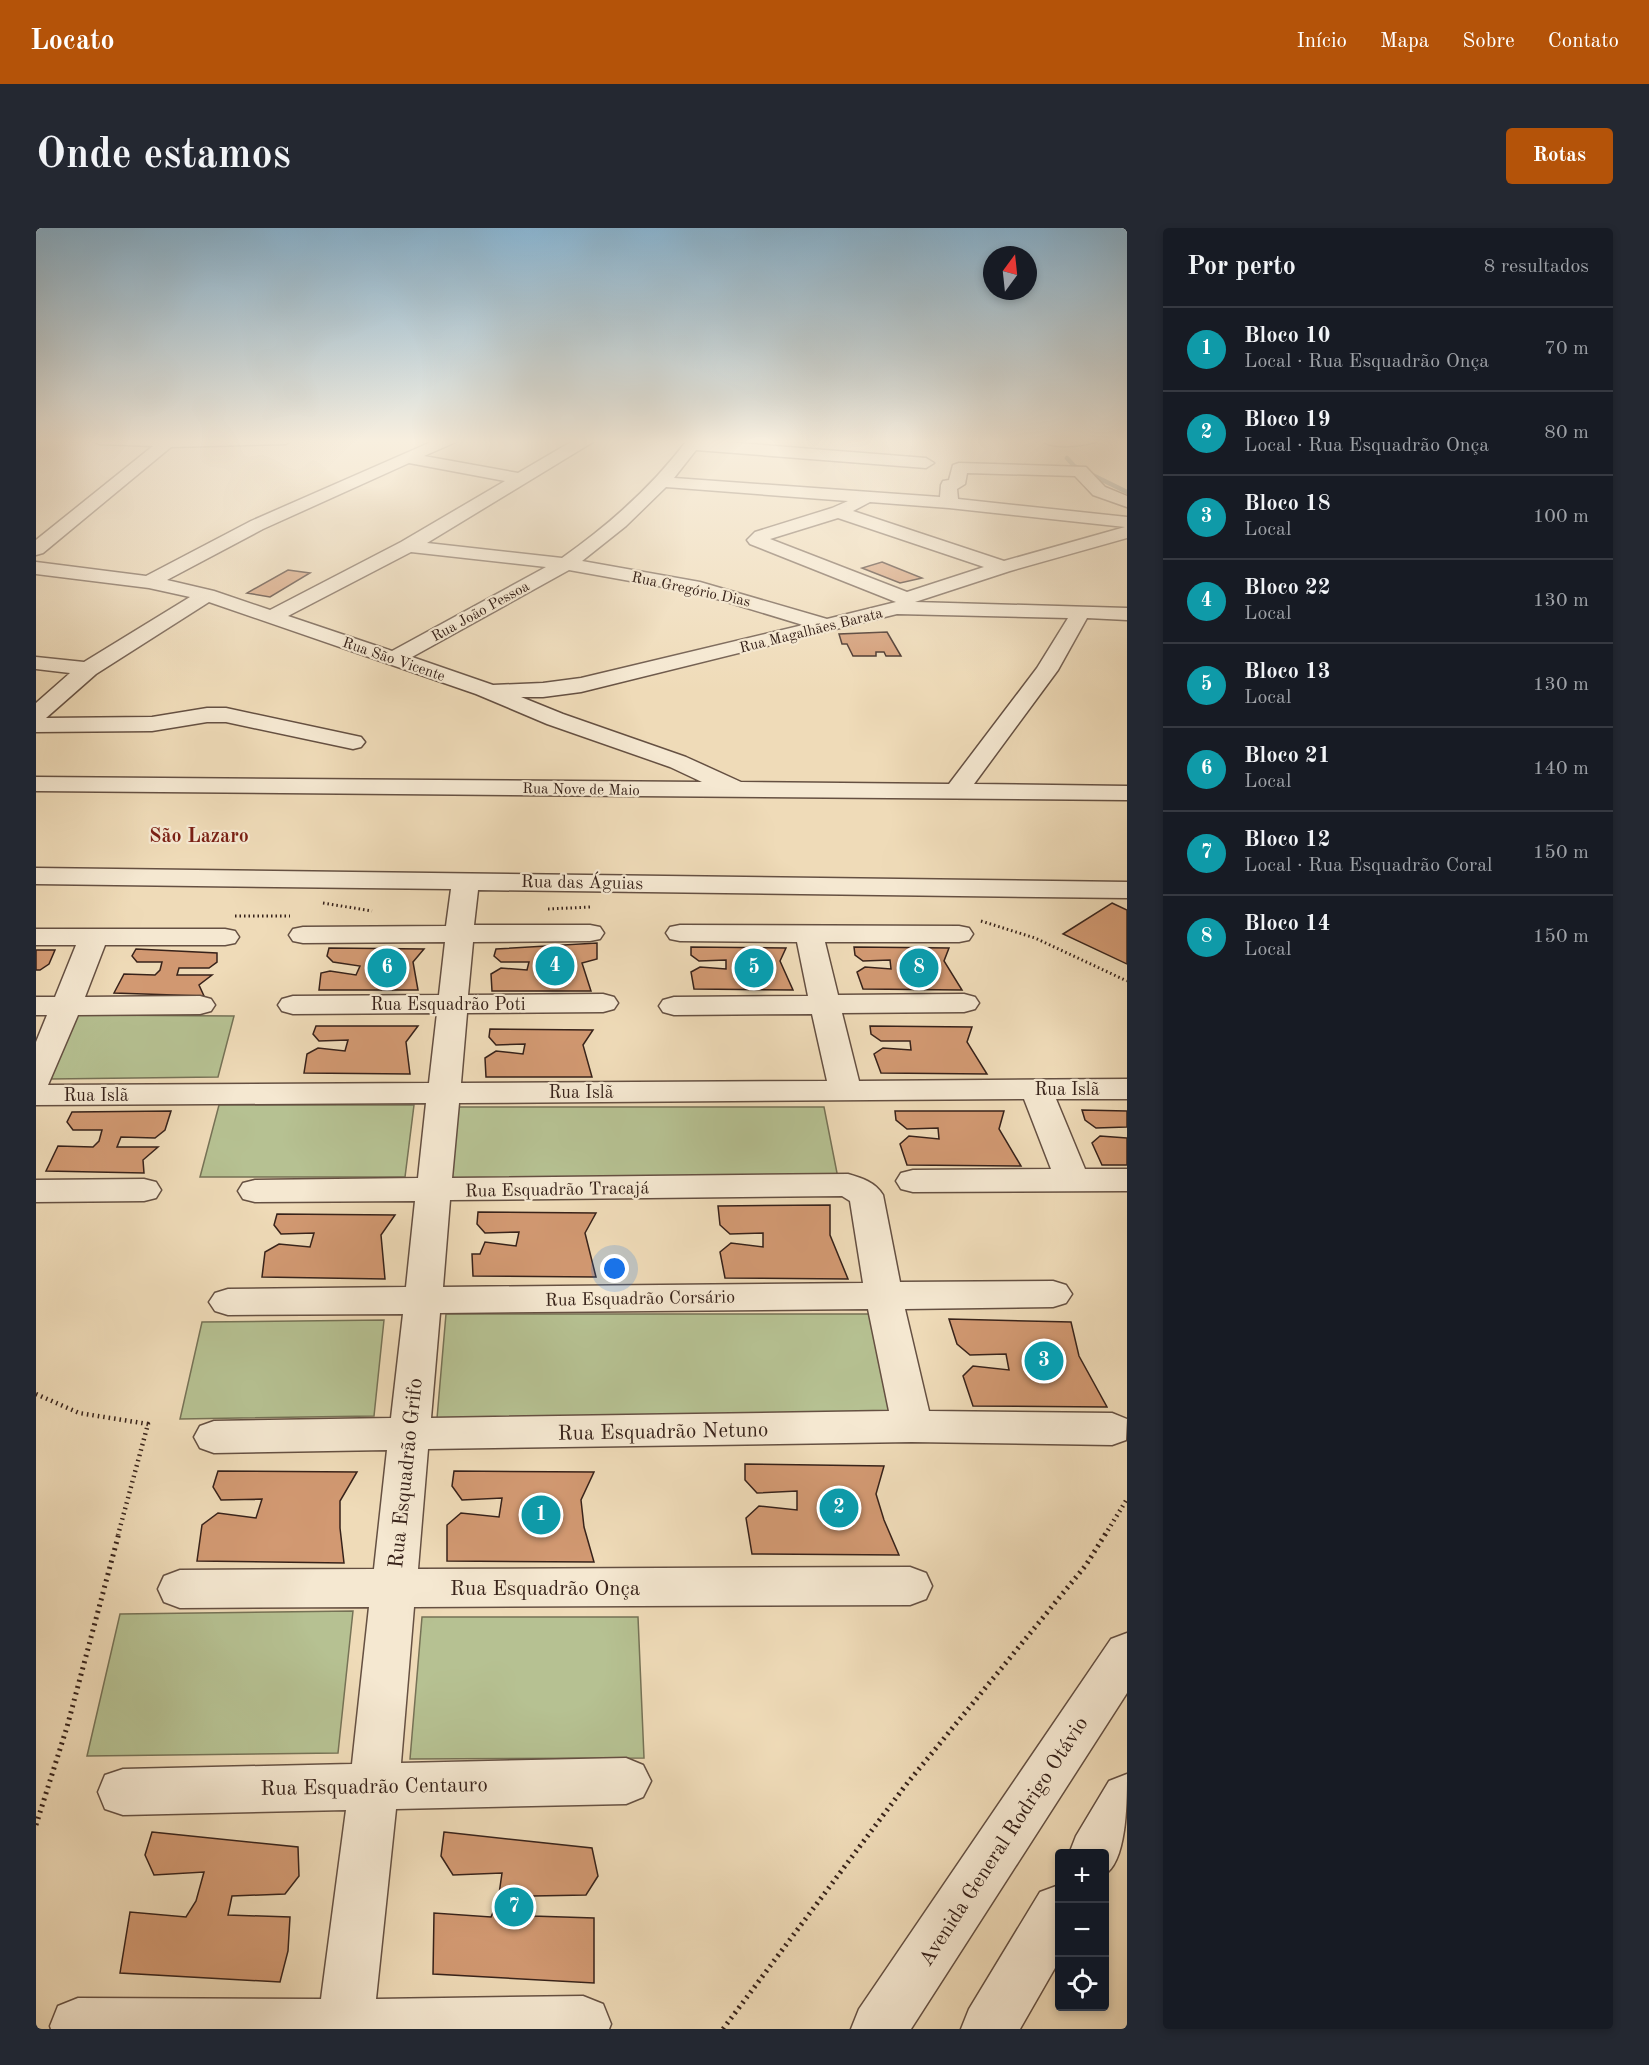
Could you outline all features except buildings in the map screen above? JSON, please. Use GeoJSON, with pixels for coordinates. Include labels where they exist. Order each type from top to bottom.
{"type":"FeatureCollection","features":[{"type":"Feature","properties":{"kind":"street"},"geometry":{"type":"LineString","coordinates":[[36,549],[70,523]]}},
{"type":"Feature","properties":{"kind":"street"},"geometry":{"type":"LineString","coordinates":[[149,582],[261,523]]}},
{"type":"Feature","properties":{"kind":"street"},"geometry":{"type":"LineString","coordinates":[[271,617],[447,523]]}},
{"type":"Feature","properties":{"kind":"street","name":"Rua João Pessoa"},"geometry":{"type":"LineString","coordinates":[[393,659],[566,564],[617,523]]}},
{"type":"Feature","properties":{"kind":"street"},"geometry":{"type":"LineString","coordinates":[[803,523],[761,536],[756,540],[901,603],[1127,614]]}},
{"type":"Feature","properties":{"kind":"street"},"geometry":{"type":"LineString","coordinates":[[871,523],[1003,567]]}},
{"type":"Feature","properties":{"kind":"street"},"geometry":{"type":"LineString","coordinates":[[919,539],[949,528]]}},
{"type":"Feature","properties":{"kind":"street","name":"Rua Magalhães Barata"},"geometry":{"type":"LineString","coordinates":[[484,689],[518,691],[581,686],[829,626],[1003,567],[1127,532]]}},
{"type":"Feature","properties":{"kind":"street","name":"Rua Gregório Dias"},"geometry":{"type":"LineString","coordinates":[[408,546],[566,564],[700,588],[829,626]]}},
{"type":"Feature","properties":{"kind":"street","name":"Rua São Vicente"},"geometry":{"type":"LineString","coordinates":[[36,568],[149,582],[207,595],[484,689],[555,719],[678,762],[741,791]]}},
{"type":"Feature","properties":{"kind":"street"},"geometry":{"type":"LineString","coordinates":[[36,591],[58,570]]}},
{"type":"Feature","properties":{"kind":"street"},"geometry":{"type":"LineString","coordinates":[[36,715],[88,669],[207,595]]}},
{"type":"Feature","properties":{"kind":"street"},"geometry":{"type":"LineString","coordinates":[[956,792],[1047,670],[1081,612]]}},
{"type":"Feature","properties":{"kind":"street"},"geometry":{"type":"LineString","coordinates":[[36,663],[88,669]]}},
{"type":"Feature","properties":{"kind":"street"},"geometry":{"type":"LineString","coordinates":[[36,725],[152,724],[207,715],[226,715],[353,742]]}},
{"type":"Feature","properties":{"kind":"street","name":"Rua Nove de Maio"},"geometry":{"type":"LineString","coordinates":[[36,784],[1127,793]]}},
{"type":"Feature","properties":{"kind":"street","name":"Rua das Águias"},"geometry":{"type":"LineString","coordinates":[[36,876],[462,910],[1127,890]]}},
{"type":"Feature","properties":{"kind":"street"},"geometry":{"type":"LineString","coordinates":[[303,935],[462,910],[590,933]]}},
{"type":"Feature","properties":{"kind":"street","name":"Rua Esquadrão Grifo"},"geometry":{"type":"LineString","coordinates":[[344,2028],[374,1786],[462,910]]}},
{"type":"Feature","properties":{"kind":"street"},"geometry":{"type":"LineString","coordinates":[[680,933],[959,934]]}},
{"type":"Feature","properties":{"kind":"street"},"geometry":{"type":"LineString","coordinates":[[809,934],[845,1090]]}},
{"type":"Feature","properties":{"kind":"street"},"geometry":{"type":"LineString","coordinates":[[36,937],[225,938]]}},
{"type":"Feature","properties":{"kind":"street"},"geometry":{"type":"LineString","coordinates":[[36,1080],[94,937]]}},
{"type":"Feature","properties":{"kind":"street","name":"Rua Esquadrão Poti"},"geometry":{"type":"LineString","coordinates":[[293,1005],[603,1003]]}},
{"type":"Feature","properties":{"kind":"street"},"geometry":{"type":"LineString","coordinates":[[674,1006],[964,1003]]}},
{"type":"Feature","properties":{"kind":"street"},"geometry":{"type":"LineString","coordinates":[[36,1006],[200,1005]]}},
{"type":"Feature","properties":{"kind":"street","name":"Rua Islã"},"geometry":{"type":"LineString","coordinates":[[36,1095],[1127,1089]]}},
{"type":"Feature","properties":{"kind":"street"},"geometry":{"type":"LineString","coordinates":[[1036,1090],[1072,1180]]}},
{"type":"Feature","properties":{"kind":"street"},"geometry":{"type":"LineString","coordinates":[[913,1181],[1127,1180]]}},
{"type":"Feature","properties":{"kind":"street","name":"Rua Esquadrão Tracajá"},"geometry":{"type":"LineString","coordinates":[[255,1191],[848,1185],[866,1195],[884,1296]]}},
{"type":"Feature","properties":{"kind":"street"},"geometry":{"type":"LineString","coordinates":[[36,1191],[144,1190]]}},
{"type":"Feature","properties":{"kind":"street","name":"Rua Esquadrão Corsário"},"geometry":{"type":"LineString","coordinates":[[228,1302],[1053,1294]]}},
{"type":"Feature","properties":{"kind":"street"},"geometry":{"type":"LineString","coordinates":[[884,1296],[912,1426]]}},
{"type":"Feature","properties":{"kind":"street","name":"Rua Esquadrão Netuno"},"geometry":{"type":"LineString","coordinates":[[214,1437],[912,1426],[1112,1429]]}},
{"type":"Feature","properties":{"kind":"street","name":"Rua Esquadrão Onça"},"geometry":{"type":"LineString","coordinates":[[180,1590],[910,1586]]}},
{"type":"Feature","properties":{"kind":"street","name":"Avenida General Rodrigo Otávio"},"geometry":{"type":"LineString","coordinates":[[879,2029],[1127,1653]]}},
{"type":"Feature","properties":{"kind":"street","name":"Rua Esquadrão Centauro"},"geometry":{"type":"LineString","coordinates":[[123,1792],[626,1781]]}},
{"type":"Feature","properties":{"kind":"street"},"geometry":{"type":"LineString","coordinates":[[1097,1849],[1127,1798]]}},
{"type":"Feature","properties":{"kind":"street"},"geometry":{"type":"LineString","coordinates":[[989,2029],[1055,1918]]}},
{"type":"Feature","properties":{"kind":"street"},"geometry":{"type":"LineString","coordinates":[[78,2026],[344,2028],[583,2024]]}},
{"type":"Feature","properties":{"kind":"path"},"geometry":{"type":"LineString","coordinates":[[36,1394],[79,1413],[148,1424],[67,1727],[36,1825]]}},
{"type":"Feature","properties":{"kind":"path"},"geometry":{"type":"LineString","coordinates":[[723,2029],[905,1786],[1086,1565],[1127,1499]]}},
{"type":"Feature","properties":{"kind":"green space"},"geometry":{"type":"Polygon","coordinates":[[[78,1015],[234,1016],[218,1077],[50,1079],[78,1015]]]}},
{"type":"Feature","properties":{"kind":"green space"},"geometry":{"type":"Polygon","coordinates":[[[219,1105],[414,1105],[405,1177],[200,1177],[219,1105]]]}},
{"type":"Feature","properties":{"kind":"green space"},"geometry":{"type":"Polygon","coordinates":[[[454,1107],[824,1107],[838,1178],[448,1178],[454,1107]]]}},
{"type":"Feature","properties":{"kind":"green space"},"geometry":{"type":"Polygon","coordinates":[[[446,1314],[871,1314],[895,1430],[436,1430],[446,1314]]]}},
{"type":"Feature","properties":{"kind":"green space"},"geometry":{"type":"Polygon","coordinates":[[[384,1320],[374,1416],[180,1419],[202,1322],[384,1320]]]}},
{"type":"Feature","properties":{"kind":"green space"},"geometry":{"type":"Polygon","coordinates":[[[353,1611],[338,1753],[87,1756],[120,1614],[353,1611]]]}},
{"type":"Feature","properties":{"kind":"green space"},"geometry":{"type":"Polygon","coordinates":[[[422,1617],[638,1617],[644,1758],[410,1759],[422,1617]]]}},
{"type":"Feature","properties":{"kind":"place","name":"Bloco 22"},"geometry":{"type":"Point","coordinates":[555,966]}},
{"type":"Feature","properties":{"kind":"place","name":"Bloco 21"},"geometry":{"type":"Point","coordinates":[387,968]}},
{"type":"Feature","properties":{"kind":"place","name":"Bloco 13"},"geometry":{"type":"Point","coordinates":[754,968]}},
{"type":"Feature","properties":{"kind":"place","name":"Bloco 14"},"geometry":{"type":"Point","coordinates":[919,968]}},
{"type":"Feature","properties":{"kind":"place","name":"Bloco 18"},"geometry":{"type":"Point","coordinates":[1044,1361]}},
{"type":"Feature","properties":{"kind":"place","name":"Bloco 19"},"geometry":{"type":"Point","coordinates":[839,1508]}},
{"type":"Feature","properties":{"kind":"place","name":"Bloco 10"},"geometry":{"type":"Point","coordinates":[541,1515]}},
{"type":"Feature","properties":{"kind":"place","name":"Bloco 12"},"geometry":{"type":"Point","coordinates":[514,1907]}},
{"type":"Feature","properties":{"kind":"district","name":"São Lazaro"},"geometry":{"type":"Point","coordinates":[199,835]}}]}
